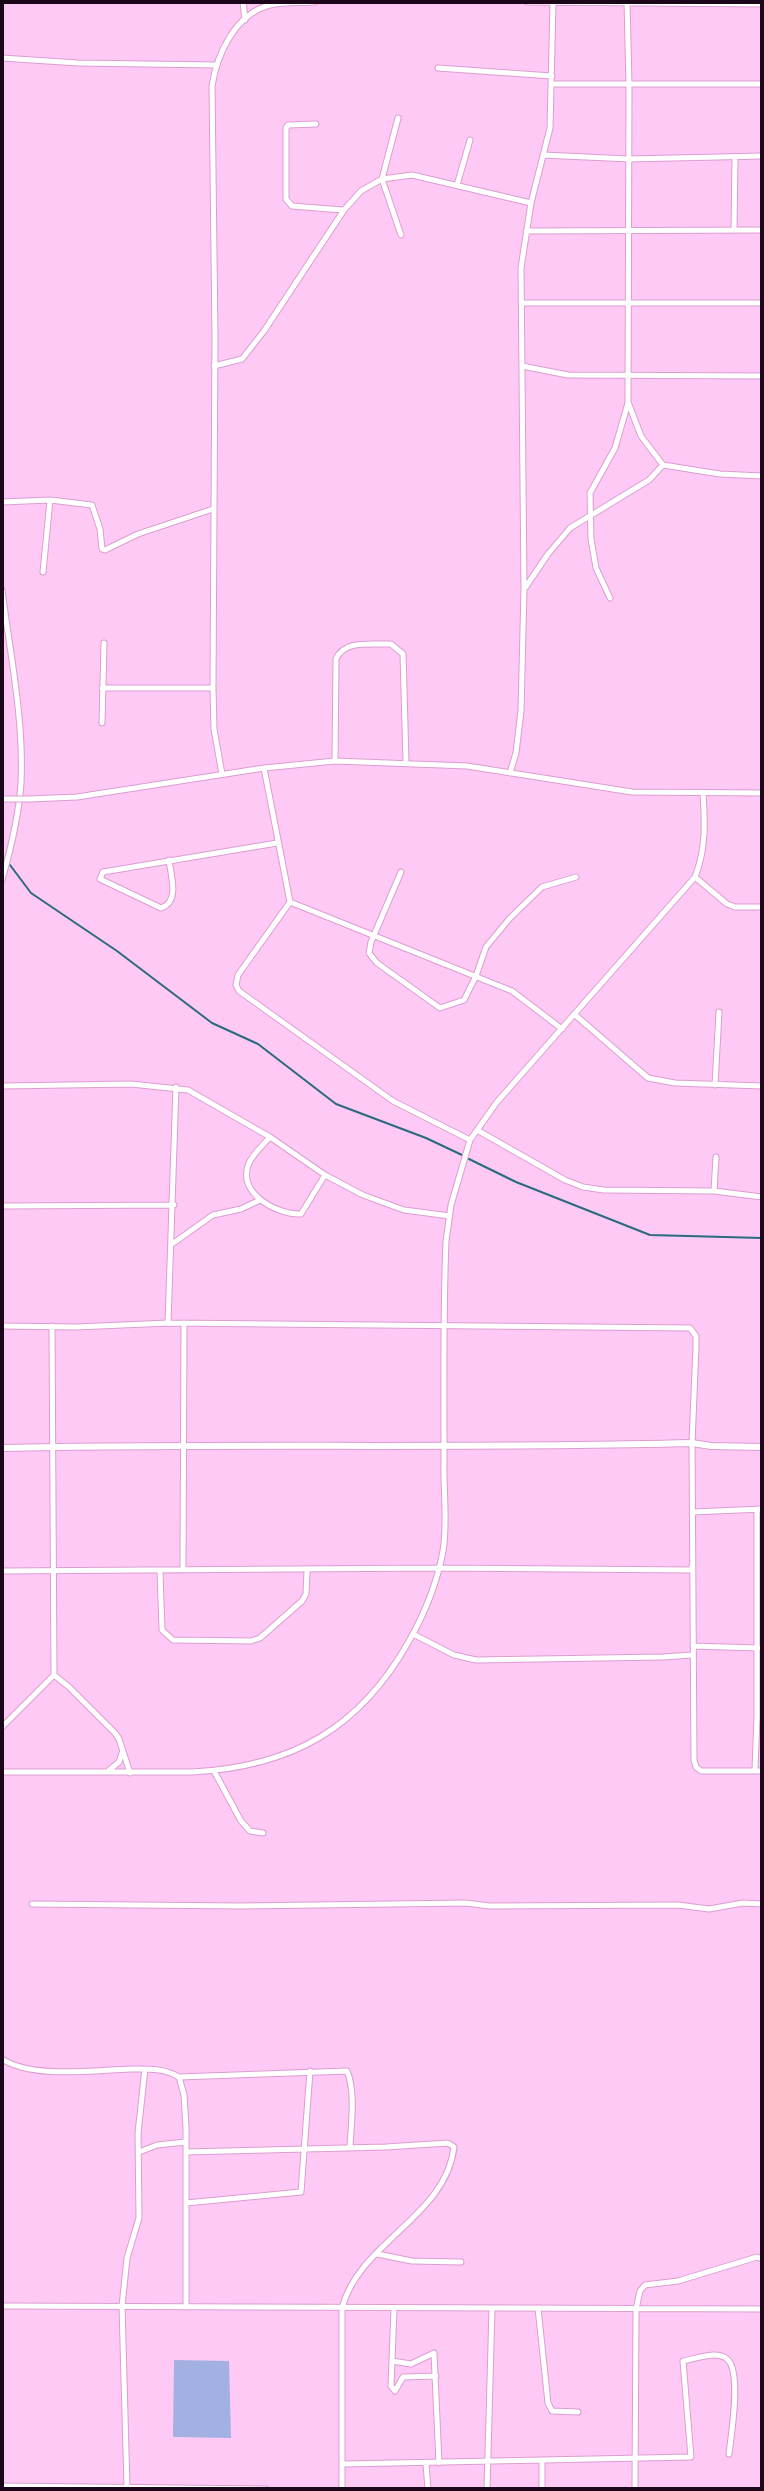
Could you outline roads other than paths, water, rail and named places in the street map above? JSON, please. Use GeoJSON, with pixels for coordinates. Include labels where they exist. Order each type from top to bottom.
{"type":"FeatureCollection","features":[{"type":"Feature","properties":{"kind":"street"},"geometry":{"type":"LineString","coordinates":[[243,2],[245,20]]}},
{"type":"Feature","properties":{"kind":"street"},"geometry":{"type":"LineString","coordinates":[[222,774],[214,729],[213,688],[212,86],[223,46],[245,20],[270,5],[315,2]]}},
{"type":"Feature","properties":{"kind":"street"},"geometry":{"type":"LineString","coordinates":[[527,2],[762,4]]}},
{"type":"Feature","properties":{"kind":"street"},"geometry":{"type":"LineString","coordinates":[[510,773],[516,753],[521,711],[524,589],[521,268],[531,203],[550,128],[553,3]]}},
{"type":"Feature","properties":{"kind":"street"},"geometry":{"type":"LineString","coordinates":[[610,598],[596,568],[589,517],[590,493],[615,448],[628,402],[627,3]]}},
{"type":"Feature","properties":{"kind":"street"},"geometry":{"type":"LineString","coordinates":[[2,58],[78,63],[216,65]]}},
{"type":"Feature","properties":{"kind":"street"},"geometry":{"type":"LineString","coordinates":[[438,68],[552,76]]}},
{"type":"Feature","properties":{"kind":"street"},"geometry":{"type":"LineString","coordinates":[[553,84],[762,84]]}},
{"type":"Feature","properties":{"kind":"street"},"geometry":{"type":"LineString","coordinates":[[398,118],[382,179],[401,235]]}},
{"type":"Feature","properties":{"kind":"street"},"geometry":{"type":"LineString","coordinates":[[316,124],[288,125],[286,128],[286,199],[292,206],[344,210]]}},
{"type":"Feature","properties":{"kind":"street"},"geometry":{"type":"LineString","coordinates":[[457,185],[470,140]]}},
{"type":"Feature","properties":{"kind":"street"},"geometry":{"type":"LineString","coordinates":[[543,155],[629,159],[762,156]]}},
{"type":"Feature","properties":{"kind":"street"},"geometry":{"type":"LineString","coordinates":[[734,230],[735,157]]}},
{"type":"Feature","properties":{"kind":"street"},"geometry":{"type":"LineString","coordinates":[[214,366],[242,359],[344,210],[361,191],[382,179],[412,175],[531,203]]}},
{"type":"Feature","properties":{"kind":"street"},"geometry":{"type":"LineString","coordinates":[[526,231],[762,230]]}},
{"type":"Feature","properties":{"kind":"street"},"geometry":{"type":"LineString","coordinates":[[521,303],[762,303]]}},
{"type":"Feature","properties":{"kind":"street"},"geometry":{"type":"LineString","coordinates":[[522,366],[568,375],[762,376]]}},
{"type":"Feature","properties":{"kind":"street"},"geometry":{"type":"LineString","coordinates":[[628,402],[641,436],[663,465],[720,474],[762,476]]}},
{"type":"Feature","properties":{"kind":"street"},"geometry":{"type":"LineString","coordinates":[[524,589],[570,528],[649,480],[663,465]]}},
{"type":"Feature","properties":{"kind":"street"},"geometry":{"type":"LineString","coordinates":[[2,502],[50,500],[92,505],[100,529],[102,549],[105,550],[138,534],[213,509]]}},
{"type":"Feature","properties":{"kind":"street"},"geometry":{"type":"LineString","coordinates":[[43,572],[50,500]]}},
{"type":"Feature","properties":{"kind":"street"},"geometry":{"type":"LineString","coordinates":[[2,590],[21,756],[16,827],[2,880]]}},
{"type":"Feature","properties":{"kind":"street"},"geometry":{"type":"LineString","coordinates":[[102,723],[104,643]]}},
{"type":"Feature","properties":{"kind":"street"},"geometry":{"type":"LineString","coordinates":[[335,761],[338,653],[349,645],[391,644],[403,654],[406,762]]}},
{"type":"Feature","properties":{"kind":"street"},"geometry":{"type":"LineString","coordinates":[[102,688],[213,688]]}},
{"type":"Feature","properties":{"kind":"street"},"geometry":{"type":"LineString","coordinates":[[2,799],[77,797],[264,768],[335,761],[467,766],[632,792],[762,793]]}},
{"type":"Feature","properties":{"kind":"street"},"geometry":{"type":"LineString","coordinates":[[264,768],[290,902],[238,975],[236,985],[239,991],[393,1101],[470,1140]]}},
{"type":"Feature","properties":{"kind":"street"},"geometry":{"type":"LineString","coordinates":[[2,1772],[214,1771],[254,1764],[279,1757],[321,1738],[343,1723],[385,1681],[430,1601],[443,1548],[445,1262],[450,1216],[470,1140],[497,1102],[695,877],[703,859],[703,793]]}},
{"type":"Feature","properties":{"kind":"street"},"geometry":{"type":"LineString","coordinates":[[169,860],[172,894],[165,908],[100,879],[103,872],[169,860],[277,843]]}},
{"type":"Feature","properties":{"kind":"street"},"geometry":{"type":"LineString","coordinates":[[401,872],[369,953],[377,963],[440,1008],[464,1000],[490,940],[536,891],[576,877]]}},
{"type":"Feature","properties":{"kind":"street"},"geometry":{"type":"LineString","coordinates":[[695,877],[727,904],[762,907]]}},
{"type":"Feature","properties":{"kind":"street"},"geometry":{"type":"LineString","coordinates":[[290,902],[524,998],[562,1029]]}},
{"type":"Feature","properties":{"kind":"street"},"geometry":{"type":"LineString","coordinates":[[715,1085],[719,1012]]}},
{"type":"Feature","properties":{"kind":"street"},"geometry":{"type":"LineString","coordinates":[[574,1014],[648,1078],[662,1082],[762,1086]]}},
{"type":"Feature","properties":{"kind":"street"},"geometry":{"type":"LineString","coordinates":[[2,1086],[88,1083],[176,1087],[192,1091],[270,1137],[325,1175],[363,1195],[404,1210],[450,1216]]}},
{"type":"Feature","properties":{"kind":"street"},"geometry":{"type":"LineString","coordinates":[[168,1323],[176,1087]]}},
{"type":"Feature","properties":{"kind":"street"},"geometry":{"type":"LineString","coordinates":[[477,1130],[583,1187],[714,1191],[762,1197]]}},
{"type":"Feature","properties":{"kind":"street"},"geometry":{"type":"LineString","coordinates":[[270,1137],[249,1163],[249,1186],[260,1200],[290,1215],[301,1214],[325,1175]]}},
{"type":"Feature","properties":{"kind":"street"},"geometry":{"type":"LineString","coordinates":[[714,1191],[716,1157]]}},
{"type":"Feature","properties":{"kind":"street"},"geometry":{"type":"LineString","coordinates":[[172,1245],[213,1215],[241,1209],[260,1200]]}},
{"type":"Feature","properties":{"kind":"street"},"geometry":{"type":"LineString","coordinates":[[2,1206],[174,1205]]}},
{"type":"Feature","properties":{"kind":"street"},"geometry":{"type":"LineString","coordinates":[[183,1570],[184,1323]]}},
{"type":"Feature","properties":{"kind":"street"},"geometry":{"type":"LineString","coordinates":[[2,1326],[184,1323],[690,1328],[696,1336],[692,1443],[694,1760],[701,1771],[758,1770],[759,1509],[693,1512]]}},
{"type":"Feature","properties":{"kind":"street"},"geometry":{"type":"LineString","coordinates":[[2,1727],[54,1675],[52,1326]]}},
{"type":"Feature","properties":{"kind":"street"},"geometry":{"type":"LineString","coordinates":[[2,1448],[692,1443],[762,1447]]}},
{"type":"Feature","properties":{"kind":"street"},"geometry":{"type":"LineString","coordinates":[[2,1571],[692,1570],[693,1565]]}},
{"type":"Feature","properties":{"kind":"street"},"geometry":{"type":"LineString","coordinates":[[160,1571],[162,1630],[166,1636],[173,1640],[251,1641],[271,1630],[302,1601],[306,1594],[307,1571]]}},
{"type":"Feature","properties":{"kind":"street"},"geometry":{"type":"LineString","coordinates":[[413,1634],[454,1655],[476,1660],[692,1655]]}},
{"type":"Feature","properties":{"kind":"street"},"geometry":{"type":"LineString","coordinates":[[693,1646],[758,1648]]}},
{"type":"Feature","properties":{"kind":"street"},"geometry":{"type":"LineString","coordinates":[[54,1675],[119,1739],[130,1773]]}},
{"type":"Feature","properties":{"kind":"street"},"geometry":{"type":"LineString","coordinates":[[107,1772],[119,1762],[122,1752]]}},
{"type":"Feature","properties":{"kind":"street"},"geometry":{"type":"LineString","coordinates":[[214,1771],[241,1821],[250,1831],[263,1833]]}},
{"type":"Feature","properties":{"kind":"street"},"geometry":{"type":"LineString","coordinates":[[32,1904],[241,1906],[466,1903],[489,1906],[678,1905],[709,1909],[743,1903],[762,1904]]}},
{"type":"Feature","properties":{"kind":"street"},"geometry":{"type":"LineString","coordinates":[[2,2059],[14,2066],[37,2070],[145,2069],[171,2072],[179,2077],[349,2072],[350,2147]]}},
{"type":"Feature","properties":{"kind":"street"},"geometry":{"type":"LineString","coordinates":[[127,2487],[122,2306],[127,2258],[139,2218],[139,2152],[145,2069]]}},
{"type":"Feature","properties":{"kind":"street"},"geometry":{"type":"LineString","coordinates":[[186,2203],[301,2192],[310,2071]]}},
{"type":"Feature","properties":{"kind":"street"},"geometry":{"type":"LineString","coordinates":[[179,2077],[185,2101],[186,2307]]}},
{"type":"Feature","properties":{"kind":"street"},"geometry":{"type":"LineString","coordinates":[[139,2152],[157,2145],[186,2142]]}},
{"type":"Feature","properties":{"kind":"street"},"geometry":{"type":"LineString","coordinates":[[186,2152],[448,2143],[454,2147],[444,2175],[429,2200],[376,2253],[354,2280],[342,2308],[342,2489]]}},
{"type":"Feature","properties":{"kind":"street"},"geometry":{"type":"LineString","coordinates":[[376,2253],[412,2261],[461,2262]]}},
{"type":"Feature","properties":{"kind":"street"},"geometry":{"type":"LineString","coordinates":[[635,2489],[636,2309],[640,2291],[645,2285],[678,2281],[757,2257],[762,2259]]}},
{"type":"Feature","properties":{"kind":"street"},"geometry":{"type":"LineString","coordinates":[[2,2306],[762,2309]]}},
{"type":"Feature","properties":{"kind":"street"},"geometry":{"type":"LineString","coordinates":[[394,2308],[393,2391],[403,2377],[406,2364]]}},
{"type":"Feature","properties":{"kind":"street"},"geometry":{"type":"LineString","coordinates":[[538,2308],[548,2403],[552,2411],[578,2412]]}},
{"type":"Feature","properties":{"kind":"street"},"geometry":{"type":"LineString","coordinates":[[487,2489],[492,2309]]}},
{"type":"Feature","properties":{"kind":"street"},"geometry":{"type":"LineString","coordinates":[[392,2361],[414,2363],[434,2353],[439,2463]]}},
{"type":"Feature","properties":{"kind":"street"},"geometry":{"type":"LineString","coordinates":[[344,2464],[691,2457],[683,2361],[708,2356],[723,2356],[729,2359],[732,2366],[735,2401],[729,2454]]}},
{"type":"Feature","properties":{"kind":"street"},"geometry":{"type":"LineString","coordinates":[[403,2377],[436,2376]]}},
{"type":"Feature","properties":{"kind":"street"},"geometry":{"type":"LineString","coordinates":[[542,2461],[542,2489]]}},
{"type":"Feature","properties":{"kind":"street"},"geometry":{"type":"LineString","coordinates":[[426,2464],[428,2489]]}},
{"type":"Feature","properties":{"kind":"street"},"geometry":{"type":"LineString","coordinates":[[2,2486],[266,2489]]}},
{"type":"Feature","properties":{"kind":"waterway"},"geometry":{"type":"LineString","coordinates":[[10,865],[31,893],[117,951],[212,1023],[258,1044],[336,1104],[462,1155]]}},
{"type":"Feature","properties":{"kind":"waterway"},"geometry":{"type":"LineString","coordinates":[[469,1159],[516,1182],[650,1235],[762,1238]]}}]}
